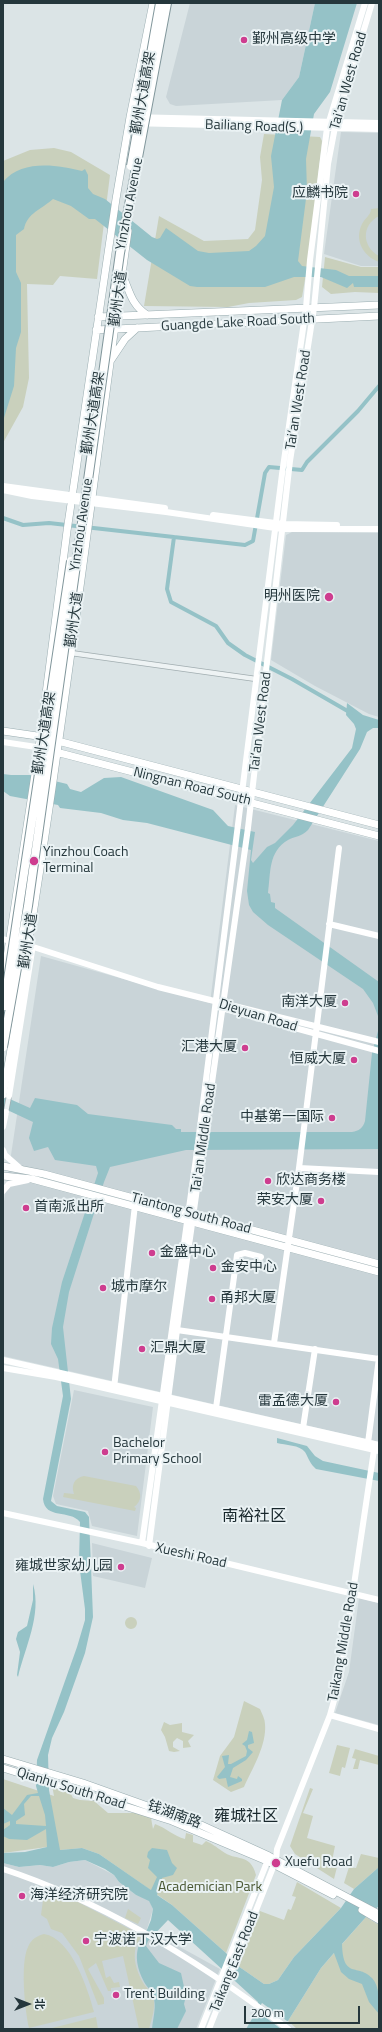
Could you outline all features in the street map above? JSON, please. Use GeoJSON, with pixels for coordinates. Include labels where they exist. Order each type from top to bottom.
{"type":"FeatureCollection","features":[{"type":"Feature","properties":{"kind":"highway","name":"鄞州大道高架"},"geometry":{"type":"LineString","coordinates":[[3,1014],[110,299],[140,113],[160,3]]}},
{"type":"Feature","properties":{"kind":"highway","name":"Yinzhou Avenue"},"geometry":{"type":"LineString","coordinates":[[3,1047],[28,906],[120,253],[169,3]]}},
{"type":"Feature","properties":{"kind":"main road","name":"鄞州大道"},"geometry":{"type":"LineString","coordinates":[[3,984],[6,942],[41,736],[67,531],[116,199],[129,120],[153,3]]}},
{"type":"Feature","properties":{"kind":"main road","name":"鄞州大道"},"geometry":{"type":"LineString","coordinates":[[5,1094],[50,810],[56,752],[88,534],[131,206],[169,3]]}},
{"type":"Feature","properties":{"kind":"main road"},"geometry":{"type":"LineString","coordinates":[[122,274],[131,298],[137,308],[148,315]]}},
{"type":"Feature","properties":{"kind":"main road","name":"Guangde Lake Road South"},"geometry":{"type":"LineString","coordinates":[[98,318],[379,305]]}},
{"type":"Feature","properties":{"kind":"main road","name":"Guangde Lake Road South"},"geometry":{"type":"LineString","coordinates":[[96,330],[379,316]]}},
{"type":"Feature","properties":{"kind":"main road"},"geometry":{"type":"LineString","coordinates":[[110,362],[125,339],[137,328]]}},
{"type":"Feature","properties":{"kind":"main road","name":"Ningnan Road South"},"geometry":{"type":"LineString","coordinates":[[3,731],[41,736],[379,825]]}},
{"type":"Feature","properties":{"kind":"main road","name":"Ningnan Road South"},"geometry":{"type":"LineString","coordinates":[[56,752],[379,836]]}},
{"type":"Feature","properties":{"kind":"main road","name":"Tiantong South Road"},"geometry":{"type":"LineString","coordinates":[[3,1166],[44,1174],[191,1218],[288,1244],[379,1272]]}},
{"type":"Feature","properties":{"kind":"main road","name":"Tiantong South Road"},"geometry":{"type":"LineString","coordinates":[[3,1176],[32,1179],[104,1198],[191,1218]]}},
{"type":"Feature","properties":{"kind":"main road","name":"Tiantong South Road"},"geometry":{"type":"LineString","coordinates":[[288,1244],[379,1264]]}},
{"type":"Feature","properties":{"kind":"main road","name":"钱湖南路"},"geometry":{"type":"LineString","coordinates":[[3,1759],[52,1774],[201,1825],[272,1860],[378,1917]]}},
{"type":"Feature","properties":{"kind":"main road","name":"Qianhu South Road"},"geometry":{"type":"LineString","coordinates":[[3,1768],[53,1782],[172,1821],[272,1860]]}},
{"type":"Feature","properties":{"kind":"street","name":"Tai‘an West Road"},"geometry":{"type":"LineString","coordinates":[[310,308],[308,279],[328,125],[365,3]]}},
{"type":"Feature","properties":{"kind":"street","name":"Tai‘an West Road"},"geometry":{"type":"LineString","coordinates":[[242,800],[276,525],[315,283],[335,125],[372,3]]}},
{"type":"Feature","properties":{"kind":"street","name":"Bailiang Road(S.)"},"geometry":{"type":"LineString","coordinates":[[129,120],[273,120],[316,125]]}},
{"type":"Feature","properties":{"kind":"street","name":"Bailiang Road(S.)"},"geometry":{"type":"LineString","coordinates":[[146,120],[271,127],[379,123]]}},
{"type":"Feature","properties":{"kind":"street","name":"Bailiang Road(S.)"},"geometry":{"type":"LineString","coordinates":[[335,125],[379,129]]}},
{"type":"Feature","properties":{"kind":"street","name":"Tai‘an West Road"},"geometry":{"type":"LineString","coordinates":[[251,802],[283,526],[285,474]]}},
{"type":"Feature","properties":{"kind":"street"},"geometry":{"type":"LineString","coordinates":[[3,486],[72,498],[249,524],[264,526],[276,525]]}},
{"type":"Feature","properties":{"kind":"street"},"geometry":{"type":"LineString","coordinates":[[3,490],[32,496],[72,498]]}},
{"type":"Feature","properties":{"kind":"street"},"geometry":{"type":"LineString","coordinates":[[92,501],[283,526],[379,529]]}},
{"type":"Feature","properties":{"kind":"street"},"geometry":{"type":"LineString","coordinates":[[283,526],[379,525]]}},
{"type":"Feature","properties":{"kind":"street"},"geometry":{"type":"LineString","coordinates":[[71,653],[256,679]]}},
{"type":"Feature","properties":{"kind":"street","name":"Ningnan Road South"},"geometry":{"type":"LineString","coordinates":[[3,742],[56,752]]}},
{"type":"Feature","properties":{"kind":"street","name":"Tai'an Middle Road"},"geometry":{"type":"LineString","coordinates":[[149,1546],[202,1134],[242,800]]}},
{"type":"Feature","properties":{"kind":"street","name":"Tai'an Middle Road"},"geometry":{"type":"LineString","coordinates":[[218,1003],[248,828],[251,802]]}},
{"type":"Feature","properties":{"kind":"street"},"geometry":{"type":"LineString","coordinates":[[274,1343],[300,1168],[339,848]]}},
{"type":"Feature","properties":{"kind":"street"},"geometry":{"type":"LineString","coordinates":[[329,924],[379,936]]}},
{"type":"Feature","properties":{"kind":"street"},"geometry":{"type":"LineString","coordinates":[[3,961],[6,942],[29,949],[40,950],[158,987],[218,1003]]}},
{"type":"Feature","properties":{"kind":"street","name":"Dieyuan Road"},"geometry":{"type":"LineString","coordinates":[[218,1003],[379,1042]]}},
{"type":"Feature","properties":{"kind":"street","name":"Dieyuan Road"},"geometry":{"type":"LineString","coordinates":[[218,1003],[379,1051]]}},
{"type":"Feature","properties":{"kind":"street"},"geometry":{"type":"LineString","coordinates":[[3,1126],[6,1112],[5,1094]]}},
{"type":"Feature","properties":{"kind":"street"},"geometry":{"type":"LineString","coordinates":[[3,1150],[5,1155],[15,1165],[24,1171]]}},
{"type":"Feature","properties":{"kind":"street"},"geometry":{"type":"LineString","coordinates":[[300,1168],[379,1172]]}},
{"type":"Feature","properties":{"kind":"street"},"geometry":{"type":"LineString","coordinates":[[3,1191],[9,1184],[32,1179]]}},
{"type":"Feature","properties":{"kind":"street"},"geometry":{"type":"LineString","coordinates":[[114,1388],[135,1205]]}},
{"type":"Feature","properties":{"kind":"street","name":"Tai'an Middle Road"},"geometry":{"type":"LineString","coordinates":[[142,1544],[161,1399],[191,1218]]}},
{"type":"Feature","properties":{"kind":"street"},"geometry":{"type":"LineString","coordinates":[[216,1408],[237,1255],[245,1253],[261,1257]]}},
{"type":"Feature","properties":{"kind":"street"},"geometry":{"type":"LineString","coordinates":[[177,1330],[379,1359],[368,1442]]}},
{"type":"Feature","properties":{"kind":"street"},"geometry":{"type":"LineString","coordinates":[[304,1428],[315,1349]]}},
{"type":"Feature","properties":{"kind":"street"},"geometry":{"type":"LineString","coordinates":[[3,1360],[161,1399],[216,1408],[368,1442],[378,1449]]}},
{"type":"Feature","properties":{"kind":"street"},"geometry":{"type":"LineString","coordinates":[[3,1368],[56,1377],[72,1382],[114,1388]]}},
{"type":"Feature","properties":{"kind":"street"},"geometry":{"type":"LineString","coordinates":[[168,1400],[378,1449]]}},
{"type":"Feature","properties":{"kind":"street","name":"Taikang Middle Road"},"geometry":{"type":"LineString","coordinates":[[277,1849],[330,1715],[340,1679],[371,1471],[378,1449]]}},
{"type":"Feature","properties":{"kind":"street","name":"Xueshi Road"},"geometry":{"type":"LineString","coordinates":[[3,1513],[96,1533],[379,1600]]}},
{"type":"Feature","properties":{"kind":"street"},"geometry":{"type":"LineString","coordinates":[[330,1715],[379,1729]]}},
{"type":"Feature","properties":{"kind":"street","name":"Taikang East Road"},"geometry":{"type":"LineString","coordinates":[[201,2029],[223,1972],[277,1849]]}},
{"type":"Feature","properties":{"kind":"street","name":"Taikang East Road"},"geometry":{"type":"LineString","coordinates":[[209,2029],[236,1961],[272,1860]]}},
{"type":"Feature","properties":{"kind":"street"},"geometry":{"type":"LineString","coordinates":[[3,1869],[55,1888],[155,1939],[220,1980],[286,2027]]}},
{"type":"Feature","properties":{"kind":"shaded area","name":"鄞州高级中学"},"geometry":{"type":"Polygon","coordinates":[[[190,3],[315,3],[299,77],[282,100],[176,106],[170,104],[166,97],[190,3]]]}},
{"type":"Feature","properties":{"kind":"shaded area","name":"应麟书院"},"geometry":{"type":"Polygon","coordinates":[[[341,132],[379,133],[379,266],[361,266],[324,254],[341,132]]]}},
{"type":"Feature","properties":{"kind":"shaded area","name":"明州医院"},"geometry":{"type":"Polygon","coordinates":[[[292,532],[379,533],[379,717],[369,714],[315,686],[271,660],[286,535],[292,532]]]}},
{"type":"Feature","properties":{"kind":"shaded area"},"geometry":{"type":"Polygon","coordinates":[[[235,805],[379,841],[379,1442],[3,1356],[3,1208],[41,956],[210,1003],[235,805]]]}},
{"type":"Feature","properties":{"kind":"shaded area","name":"Bachelor Primary School"},"geometry":{"type":"Polygon","coordinates":[[[74,1390],[153,1407],[137,1536],[92,1526],[88,1511],[56,1504],[53,1496],[74,1390]]]}},
{"type":"Feature","properties":{"kind":"shaded area","name":"雍城世家幼儿园"},"geometry":{"type":"Polygon","coordinates":[[[92,1543],[152,1558],[145,1588],[93,1576],[92,1543]]]}},
{"type":"Feature","properties":{"kind":"shaded area"},"geometry":{"type":"Polygon","coordinates":[[[359,1598],[379,1603],[379,1725],[335,1713],[349,1672],[359,1598]]]}},
{"type":"Feature","properties":{"kind":"shaded area","name":"宁波诺丁汉大学"},"geometry":{"type":"Polygon","coordinates":[[[85,1860],[114,1875],[119,1882],[136,1895],[149,1900],[153,1909],[147,1929],[220,1969],[196,2029],[3,2029],[3,1863],[19,1867],[40,1865],[53,1867],[69,1862],[85,1860]]]}},
{"type":"Feature","properties":{"kind":"green space"},"geometry":{"type":"Polygon","coordinates":[[[264,134],[320,137],[322,141],[310,250],[302,297],[296,300],[249,303],[228,307],[144,306],[159,216],[204,241],[248,239],[255,230],[262,180],[260,157],[264,134]]]}},
{"type":"Feature","properties":{"kind":"green space"},"geometry":{"type":"Polygon","coordinates":[[[54,148],[71,152],[110,175],[97,279],[60,276],[53,285],[27,284],[29,378],[23,407],[3,443],[3,161],[30,150],[54,148]]]}},
{"type":"Feature","properties":{"kind":"green space"},"geometry":{"type":"Polygon","coordinates":[[[379,208],[379,216],[369,225],[366,236],[369,247],[379,256],[379,262],[364,252],[359,236],[362,224],[370,213],[371,209],[379,208]]]}},
{"type":"Feature","properties":{"kind":"green space"},"geometry":{"type":"Polygon","coordinates":[[[325,257],[361,267],[379,267],[379,293],[355,292],[331,294],[322,287],[325,257]]]}},
{"type":"Feature","properties":{"kind":"green space"},"geometry":{"type":"Polygon","coordinates":[[[84,1476],[136,1486],[140,1494],[140,1500],[134,1507],[136,1508],[135,1511],[63,1497],[64,1493],[74,1494],[74,1482],[78,1478],[84,1476]]]}},
{"type":"Feature","properties":{"kind":"green space"},"geometry":{"type":"Polygon","coordinates":[[[129,1617],[133,1617],[137,1623],[133,1629],[129,1629],[125,1625],[125,1621],[129,1617]]]}},
{"type":"Feature","properties":{"kind":"green space"},"geometry":{"type":"Polygon","coordinates":[[[244,1701],[260,1709],[265,1724],[264,1740],[244,1787],[231,1792],[213,1780],[220,1756],[234,1737],[244,1701]]]}},
{"type":"Feature","properties":{"kind":"green space"},"geometry":{"type":"Polygon","coordinates":[[[164,1722],[170,1725],[182,1723],[182,1732],[194,1735],[188,1741],[191,1747],[183,1748],[183,1741],[177,1738],[173,1742],[173,1747],[180,1751],[169,1751],[165,1737],[161,1730],[164,1722]]]}},
{"type":"Feature","properties":{"kind":"green space"},"geometry":{"type":"Polygon","coordinates":[[[337,1745],[350,1748],[345,1768],[342,1767],[340,1776],[329,1773],[337,1745]]]}},
{"type":"Feature","properties":{"kind":"green space"},"geometry":{"type":"Polygon","coordinates":[[[355,1749],[379,1756],[379,1765],[360,1760],[358,1769],[353,1769],[356,1759],[352,1758],[355,1749]]]}},
{"type":"Feature","properties":{"kind":"green space","name":"Academician Park"},"geometry":{"type":"Polygon","coordinates":[[[3,1779],[54,1796],[52,1785],[71,1794],[73,1798],[94,1801],[108,1813],[139,1813],[151,1818],[153,1829],[155,1824],[185,1839],[186,1833],[193,1835],[193,1842],[202,1845],[206,1841],[227,1854],[242,1858],[250,1863],[256,1875],[226,1953],[172,1905],[99,1854],[82,1848],[60,1850],[47,1847],[3,1853],[3,1779]]]}},
{"type":"Feature","properties":{"kind":"green space"},"geometry":{"type":"Polygon","coordinates":[[[310,1788],[313,1789],[303,1813],[313,1816],[307,1838],[335,1846],[332,1861],[338,1863],[334,1879],[295,1854],[290,1846],[310,1788]]]}},
{"type":"Feature","properties":{"kind":"green space"},"geometry":{"type":"Polygon","coordinates":[[[361,1854],[379,1858],[379,1867],[354,1889],[344,1883],[349,1867],[356,1868],[361,1854]]]}},
{"type":"Feature","properties":{"kind":"green space"},"geometry":{"type":"Polygon","coordinates":[[[297,1882],[341,1908],[294,1957],[278,1980],[269,1984],[264,1984],[238,1966],[260,1911],[284,1920],[288,1909],[291,1910],[296,1897],[292,1896],[297,1882]]]}},
{"type":"Feature","properties":{"kind":"green space"},"geometry":{"type":"Polygon","coordinates":[[[51,1888],[143,1936],[138,1941],[136,1947],[135,1962],[143,1983],[151,1992],[154,1999],[154,2008],[149,2029],[139,2029],[123,1956],[102,1961],[106,1978],[110,1976],[114,1983],[119,1982],[120,1987],[111,1988],[111,1991],[108,1991],[96,1963],[88,1969],[104,1998],[104,2004],[98,2005],[79,1956],[62,1933],[51,1929],[47,1919],[41,1915],[44,1893],[51,1888]]]}},
{"type":"Feature","properties":{"kind":"green space"},"geometry":{"type":"Polygon","coordinates":[[[128,1909],[141,1918],[138,1924],[125,1918],[128,1909]]]}},
{"type":"Feature","properties":{"kind":"green space"},"geometry":{"type":"Polygon","coordinates":[[[366,1917],[379,1925],[379,2029],[297,2029],[288,2021],[321,1968],[366,1917]]]}},
{"type":"Feature","properties":{"kind":"green space"},"geometry":{"type":"Polygon","coordinates":[[[44,1934],[54,1938],[70,1954],[83,1978],[94,2012],[29,2028],[24,1987],[24,1964],[29,1944],[37,1937],[44,1934]]]}},
{"type":"Feature","properties":{"kind":"green space"},"geometry":{"type":"Polygon","coordinates":[[[96,2017],[98,2029],[48,2029],[96,2017]]]}},
{"type":"Feature","properties":{"kind":"water"},"geometry":{"type":"Polygon","coordinates":[[[315,3],[357,3],[330,92],[314,114],[306,159],[307,191],[298,261],[302,266],[336,270],[349,276],[379,276],[379,287],[354,287],[353,283],[347,288],[321,277],[294,277],[265,287],[190,286],[147,260],[95,219],[89,219],[71,206],[53,199],[32,215],[28,219],[24,229],[16,235],[16,272],[21,283],[21,332],[16,348],[14,386],[3,421],[3,182],[20,170],[30,167],[51,166],[82,171],[85,169],[88,175],[88,188],[93,194],[105,199],[152,237],[157,239],[160,238],[166,228],[198,251],[209,253],[249,251],[265,236],[274,187],[271,156],[282,100],[299,77],[315,3]]]}},
{"type":"Feature","properties":{"kind":"water"},"geometry":{"type":"Polygon","coordinates":[[[347,703],[363,715],[379,720],[379,728],[373,728],[367,732],[360,749],[308,830],[288,840],[277,850],[270,870],[268,893],[270,894],[271,902],[275,903],[275,908],[379,982],[379,1149],[186,1150],[110,1167],[69,1292],[63,1327],[71,1399],[51,1501],[57,1506],[85,1512],[89,1517],[93,1617],[85,1653],[64,1712],[52,1738],[48,1755],[49,1790],[60,1850],[82,1848],[99,1854],[151,1890],[157,1877],[148,1868],[150,1860],[147,1857],[148,1852],[152,1848],[167,1850],[172,1863],[177,1868],[173,1875],[162,1878],[157,1895],[172,1905],[226,1953],[238,1966],[264,1984],[269,1984],[278,1980],[294,1957],[341,1908],[354,1889],[379,1867],[379,1906],[366,1917],[342,1944],[343,1955],[348,1967],[362,1971],[375,1981],[378,1995],[379,2014],[369,2002],[362,1984],[349,1979],[341,1972],[334,1953],[321,1968],[288,2021],[285,2021],[279,2029],[246,2029],[256,2012],[258,2002],[168,1920],[148,1941],[146,1946],[159,1963],[181,1973],[186,1996],[184,2004],[186,2011],[177,2029],[152,2029],[155,2008],[154,1999],[152,1992],[140,1974],[137,1962],[139,1944],[144,1937],[151,1920],[153,1909],[149,1901],[136,1895],[105,1869],[85,1860],[69,1862],[53,1867],[40,1865],[19,1867],[3,1863],[3,1853],[25,1852],[47,1847],[46,1829],[27,1840],[9,1839],[3,1836],[3,1830],[10,1825],[10,1821],[3,1824],[3,1808],[12,1815],[27,1795],[38,1793],[36,1786],[37,1760],[85,1620],[79,1563],[80,1522],[76,1518],[48,1510],[43,1499],[63,1396],[58,1359],[51,1344],[52,1328],[62,1282],[98,1173],[96,1166],[55,1160],[48,1147],[34,1151],[29,1138],[33,1122],[3,1108],[3,1096],[30,1108],[35,1098],[77,1105],[88,1114],[172,1125],[176,1129],[181,1129],[181,1132],[354,1132],[362,1127],[365,1121],[372,1053],[378,1031],[378,1016],[373,1003],[363,989],[268,925],[253,912],[249,905],[247,891],[251,850],[147,823],[123,820],[101,813],[60,808],[58,805],[10,796],[3,791],[3,774],[30,775],[67,784],[70,789],[81,792],[104,778],[121,777],[213,810],[228,826],[255,832],[251,860],[253,863],[267,847],[275,843],[293,825],[352,748],[356,729],[354,724],[346,715],[347,703]],[[31,1796],[24,1804],[25,1815],[16,1821],[16,1824],[46,1826],[45,1815],[39,1796],[31,1796]]]}},
{"type":"Feature","properties":{"kind":"water"},"geometry":{"type":"Polygon","coordinates":[[[277,1438],[307,1446],[315,1456],[323,1461],[379,1473],[379,1481],[316,1469],[303,1450],[277,1443],[277,1438]]]}},
{"type":"Feature","properties":{"kind":"water"},"geometry":{"type":"Polygon","coordinates":[[[33,1584],[35,1596],[34,1619],[32,1631],[18,1677],[20,1652],[16,1639],[18,1632],[27,1626],[33,1600],[33,1584]]]}},
{"type":"Feature","properties":{"kind":"water"},"geometry":{"type":"Polygon","coordinates":[[[249,1731],[252,1732],[254,1743],[248,1745],[248,1748],[253,1752],[246,1760],[233,1768],[230,1777],[237,1779],[238,1776],[242,1779],[242,1781],[228,1787],[226,1778],[219,1779],[217,1777],[225,1767],[222,1756],[229,1755],[228,1764],[231,1764],[246,1756],[247,1751],[245,1746],[242,1744],[247,1740],[249,1731]]]}},
{"type":"Feature","properties":{"kind":"pier"},"geometry":{"type":"Polygon","coordinates":[[[262,2003],[287,2021],[281,2029],[257,2011],[262,2003]]]}},
{"type":"Feature","properties":{"kind":"waterway"},"geometry":{"type":"LineString","coordinates":[[3,518],[23,525],[49,523],[245,545],[253,541],[265,473],[269,467],[302,470],[307,462],[358,411],[379,386]]}},
{"type":"Feature","properties":{"kind":"waterway"},"geometry":{"type":"LineString","coordinates":[[174,537],[167,589],[171,602],[216,626],[228,643],[245,655],[292,679],[351,713]]}},
{"type":"Feature","properties":{"kind":"place","name":"鄞州高级中学"},"geometry":{"type":"Point","coordinates":[244,40]}},
{"type":"Feature","properties":{"kind":"place","name":"应麟书院"},"geometry":{"type":"Point","coordinates":[356,194]}},
{"type":"Feature","properties":{"kind":"place","name":"明州医院"},"geometry":{"type":"Point","coordinates":[329,597]}},
{"type":"Feature","properties":{"kind":"place","name":"Yinzhou Coach Terminal"},"geometry":{"type":"Point","coordinates":[34,861]}},
{"type":"Feature","properties":{"kind":"place","name":"南洋大厦"},"geometry":{"type":"Point","coordinates":[345,1003]}},
{"type":"Feature","properties":{"kind":"place","name":"汇港大厦"},"geometry":{"type":"Point","coordinates":[245,1048]}},
{"type":"Feature","properties":{"kind":"place","name":"恒威大厦"},"geometry":{"type":"Point","coordinates":[354,1060]}},
{"type":"Feature","properties":{"kind":"place","name":"中基第一国际"},"geometry":{"type":"Point","coordinates":[332,1118]}},
{"type":"Feature","properties":{"kind":"place","name":"欣达商务楼"},"geometry":{"type":"Point","coordinates":[268,1181]}},
{"type":"Feature","properties":{"kind":"place","name":"荣安大厦"},"geometry":{"type":"Point","coordinates":[321,1201]}},
{"type":"Feature","properties":{"kind":"place","name":"首南派出所"},"geometry":{"type":"Point","coordinates":[26,1208]}},
{"type":"Feature","properties":{"kind":"place","name":"金盛中心"},"geometry":{"type":"Point","coordinates":[152,1253]}},
{"type":"Feature","properties":{"kind":"place","name":"金安中心"},"geometry":{"type":"Point","coordinates":[213,1268]}},
{"type":"Feature","properties":{"kind":"place","name":"城市摩尔"},"geometry":{"type":"Point","coordinates":[103,1288]}},
{"type":"Feature","properties":{"kind":"place","name":"甬邦大厦"},"geometry":{"type":"Point","coordinates":[212,1299]}},
{"type":"Feature","properties":{"kind":"place","name":"汇鼎大厦"},"geometry":{"type":"Point","coordinates":[142,1349]}},
{"type":"Feature","properties":{"kind":"place","name":"雷孟德大厦"},"geometry":{"type":"Point","coordinates":[336,1402]}},
{"type":"Feature","properties":{"kind":"place","name":"Bachelor Primary School"},"geometry":{"type":"Point","coordinates":[105,1452]}},
{"type":"Feature","properties":{"kind":"place","name":"雍城世家幼儿园"},"geometry":{"type":"Point","coordinates":[121,1567]}},
{"type":"Feature","properties":{"kind":"place","name":"Xuefu Road"},"geometry":{"type":"Point","coordinates":[276,1863]}},
{"type":"Feature","properties":{"kind":"place","name":"海洋经济研究院"},"geometry":{"type":"Point","coordinates":[22,1896]}},
{"type":"Feature","properties":{"kind":"place","name":"宁波诺丁汉大学"},"geometry":{"type":"Point","coordinates":[86,1941]}},
{"type":"Feature","properties":{"kind":"place","name":"Trent Building"},"geometry":{"type":"Point","coordinates":[116,1995]}},
{"type":"Feature","properties":{"kind":"district","name":"南裕社区"},"geometry":{"type":"Point","coordinates":[254,1517]}},
{"type":"Feature","properties":{"kind":"district","name":"雍城社区"},"geometry":{"type":"Point","coordinates":[246,1817]}}]}
